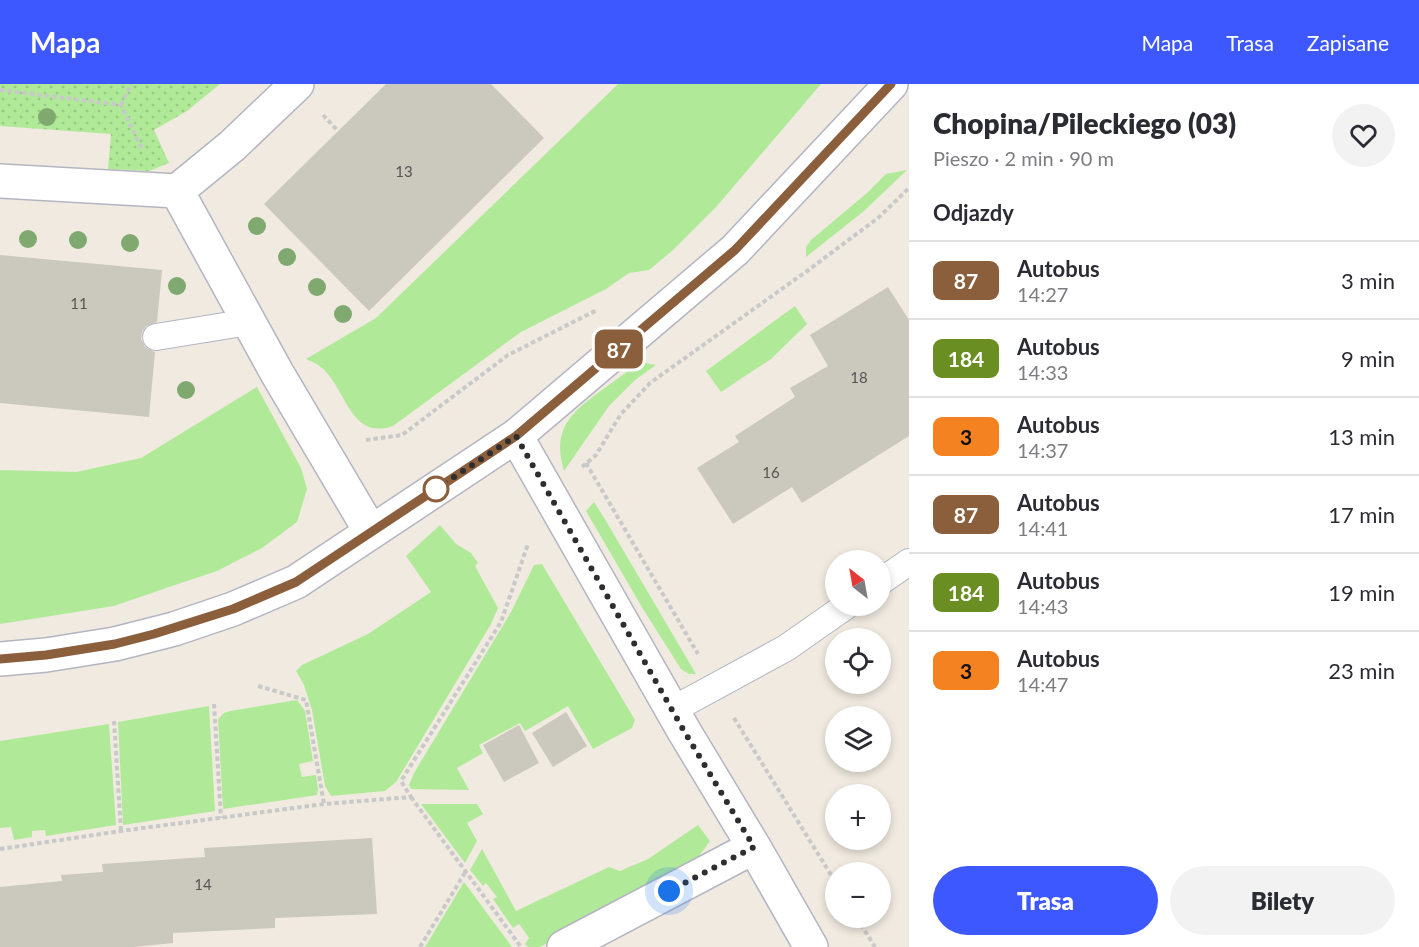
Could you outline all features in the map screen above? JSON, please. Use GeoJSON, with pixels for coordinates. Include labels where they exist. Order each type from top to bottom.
{"type":"FeatureCollection","features":[{"type":"Feature","properties":{"kind":"street"},"geometry":{"type":"LineString","coordinates":[[0,181],[177,191],[232,146],[297,84]]}},
{"type":"Feature","properties":{"kind":"street"},"geometry":{"type":"LineString","coordinates":[[0,659],[46,655],[115,644],[174,629],[233,609],[296,582],[516,436],[735,250],[891,84]]}},
{"type":"Feature","properties":{"kind":"street"},"geometry":{"type":"LineString","coordinates":[[177,191],[277,373],[371,532]]}},
{"type":"Feature","properties":{"kind":"street"},"geometry":{"type":"LineString","coordinates":[[516,436],[672,710],[811,947]]}},
{"type":"Feature","properties":{"kind":"street"},"geometry":{"type":"LineString","coordinates":[[564,947],[754,847]]}},
{"type":"Feature","properties":{"kind":"lane"},"geometry":{"type":"LineString","coordinates":[[156,336],[249,322]]}},
{"type":"Feature","properties":{"kind":"lane"},"geometry":{"type":"LineString","coordinates":[[891,574],[909,562]]}},
{"type":"Feature","properties":{"kind":"lane"},"geometry":{"type":"LineString","coordinates":[[672,710],[786,648],[832,616]]}},
{"type":"Feature","properties":{"kind":"path"},"geometry":{"type":"LineString","coordinates":[[121,105],[131,84]]}},
{"type":"Feature","properties":{"kind":"path"},"geometry":{"type":"LineString","coordinates":[[0,90],[121,105]]}},
{"type":"Feature","properties":{"kind":"path"},"geometry":{"type":"LineString","coordinates":[[121,105],[145,153]]}},
{"type":"Feature","properties":{"kind":"path"},"geometry":{"type":"LineString","coordinates":[[319,111],[338,131]]}},
{"type":"Feature","properties":{"kind":"path"},"geometry":{"type":"LineString","coordinates":[[521,947],[401,781],[501,622],[534,528],[549,493],[596,455],[621,414],[650,383],[878,218],[909,188]]}},
{"type":"Feature","properties":{"kind":"path"},"geometry":{"type":"LineString","coordinates":[[362,441],[402,435],[508,355],[602,307]]}},
{"type":"Feature","properties":{"kind":"path"},"geometry":{"type":"LineString","coordinates":[[258,686],[306,699],[324,804]]}},
{"type":"Feature","properties":{"kind":"path"},"geometry":{"type":"LineString","coordinates":[[214,704],[221,818]]}},
{"type":"Feature","properties":{"kind":"path"},"geometry":{"type":"LineString","coordinates":[[114,721],[121,831]]}},
{"type":"Feature","properties":{"kind":"path"},"geometry":{"type":"LineString","coordinates":[[0,849],[324,804],[411,797]]}},
{"type":"Feature","properties":{"kind":"path"},"geometry":{"type":"LineString","coordinates":[[420,947],[466,871]]}},
{"type":"Feature","properties":{"kind":"path"},"geometry":{"type":"LineString","coordinates":[[863,928],[875,947]]}},
{"type":"Feature","properties":{"kind":"green space"},"geometry":{"type":"Polygon","coordinates":[[[0,84],[220,84],[187,111],[154,130],[169,163],[149,171],[108,169],[111,134],[0,126],[0,84]]]}},
{"type":"Feature","properties":{"kind":"green space"},"geometry":{"type":"Polygon","coordinates":[[[618,84],[821,84],[717,206],[672,251],[649,270],[629,273],[606,289],[521,332],[393,426],[379,429],[368,427],[359,421],[326,372],[306,359],[376,318],[618,84]]]}},
{"type":"Feature","properties":{"kind":"green space"},"geometry":{"type":"Polygon","coordinates":[[[907,170],[864,211],[806,257],[806,247],[811,240],[886,174],[907,170]]]}},
{"type":"Feature","properties":{"kind":"green space"},"geometry":{"type":"Polygon","coordinates":[[[795,306],[807,324],[771,359],[721,392],[706,371],[795,306]]]}},
{"type":"Feature","properties":{"kind":"green space"},"geometry":{"type":"Polygon","coordinates":[[[645,363],[656,365],[635,380],[609,406],[564,471],[560,442],[569,420],[586,402],[626,372],[645,363]]]}},
{"type":"Feature","properties":{"kind":"green space"},"geometry":{"type":"Polygon","coordinates":[[[257,387],[301,468],[307,489],[297,522],[262,548],[217,571],[114,606],[0,624],[0,470],[76,472],[141,458],[257,387]]]}},
{"type":"Feature","properties":{"kind":"green space"},"geometry":{"type":"Polygon","coordinates":[[[594,502],[696,674],[689,674],[681,669],[643,609],[586,511],[594,502]]]}},
{"type":"Feature","properties":{"kind":"green space"},"geometry":{"type":"Polygon","coordinates":[[[440,525],[456,544],[471,553],[478,563],[475,566],[498,608],[491,624],[396,782],[385,791],[331,796],[325,786],[312,710],[304,685],[296,671],[302,665],[368,634],[431,592],[406,556],[440,525]]]}},
{"type":"Feature","properties":{"kind":"green space"},"geometry":{"type":"Polygon","coordinates":[[[542,564],[635,720],[632,728],[593,749],[568,706],[525,731],[520,723],[479,745],[483,753],[457,768],[469,790],[411,789],[409,785],[414,773],[511,612],[534,565],[542,564]]]}},
{"type":"Feature","properties":{"kind":"green space"},"geometry":{"type":"Polygon","coordinates":[[[297,700],[305,711],[313,761],[299,764],[302,777],[316,775],[317,795],[223,809],[218,719],[230,711],[297,700]]]}},
{"type":"Feature","properties":{"kind":"green space"},"geometry":{"type":"Polygon","coordinates":[[[209,706],[215,811],[123,825],[118,722],[209,706]]]}},
{"type":"Feature","properties":{"kind":"green space"},"geometry":{"type":"Polygon","coordinates":[[[109,724],[116,825],[46,836],[45,830],[32,831],[32,837],[14,840],[11,827],[0,828],[0,741],[109,724]]]}},
{"type":"Feature","properties":{"kind":"green space"},"geometry":{"type":"Polygon","coordinates":[[[421,804],[477,804],[483,814],[467,823],[477,841],[465,863],[421,804]]]}},
{"type":"Feature","properties":{"kind":"green space"},"geometry":{"type":"Polygon","coordinates":[[[698,825],[710,841],[691,867],[540,947],[528,947],[525,944],[529,938],[519,924],[513,928],[493,899],[497,897],[486,883],[483,886],[470,870],[482,849],[516,911],[609,867],[620,871],[648,859],[698,825]]]}},
{"type":"Feature","properties":{"kind":"green space"},"geometry":{"type":"Polygon","coordinates":[[[464,882],[512,947],[425,947],[464,882]]]}},
{"type":"Feature","properties":{"kind":"building"},"geometry":{"type":"Polygon","coordinates":[[[386,84],[491,84],[544,138],[369,311],[264,204],[386,84]]]}},
{"type":"Feature","properties":{"kind":"building"},"geometry":{"type":"Polygon","coordinates":[[[0,255],[162,270],[157,322],[146,326],[141,339],[145,347],[155,352],[149,417],[0,403],[0,255]]]}},
{"type":"Feature","properties":{"kind":"building"},"geometry":{"type":"Polygon","coordinates":[[[888,287],[909,320],[909,436],[802,503],[792,487],[733,524],[697,468],[739,442],[735,436],[795,397],[790,388],[828,366],[810,335],[888,287]]]}},
{"type":"Feature","properties":{"kind":"building"},"geometry":{"type":"Polygon","coordinates":[[[566,712],[587,746],[553,767],[532,733],[566,712]]]}},
{"type":"Feature","properties":{"kind":"building"},"geometry":{"type":"Polygon","coordinates":[[[519,725],[539,763],[504,782],[483,745],[519,725]]]}},
{"type":"Feature","properties":{"kind":"building"},"geometry":{"type":"Polygon","coordinates":[[[372,838],[377,914],[275,918],[275,928],[173,933],[173,943],[134,947],[0,947],[0,887],[62,881],[61,875],[103,872],[102,864],[205,857],[204,848],[372,838]]]}},
{"type":"Feature","properties":{"kind":"bus line","name":"87"},"geometry":{"type":"LineString","coordinates":[[0,659],[46,655],[115,644],[174,629],[233,609],[296,582],[516,436],[735,250],[891,84]]}},
{"type":"Feature","properties":{"kind":"route"},"geometry":{"type":"LineString","coordinates":[[436,489],[516,436],[684,731],[754,847],[669,891]]}}]}
